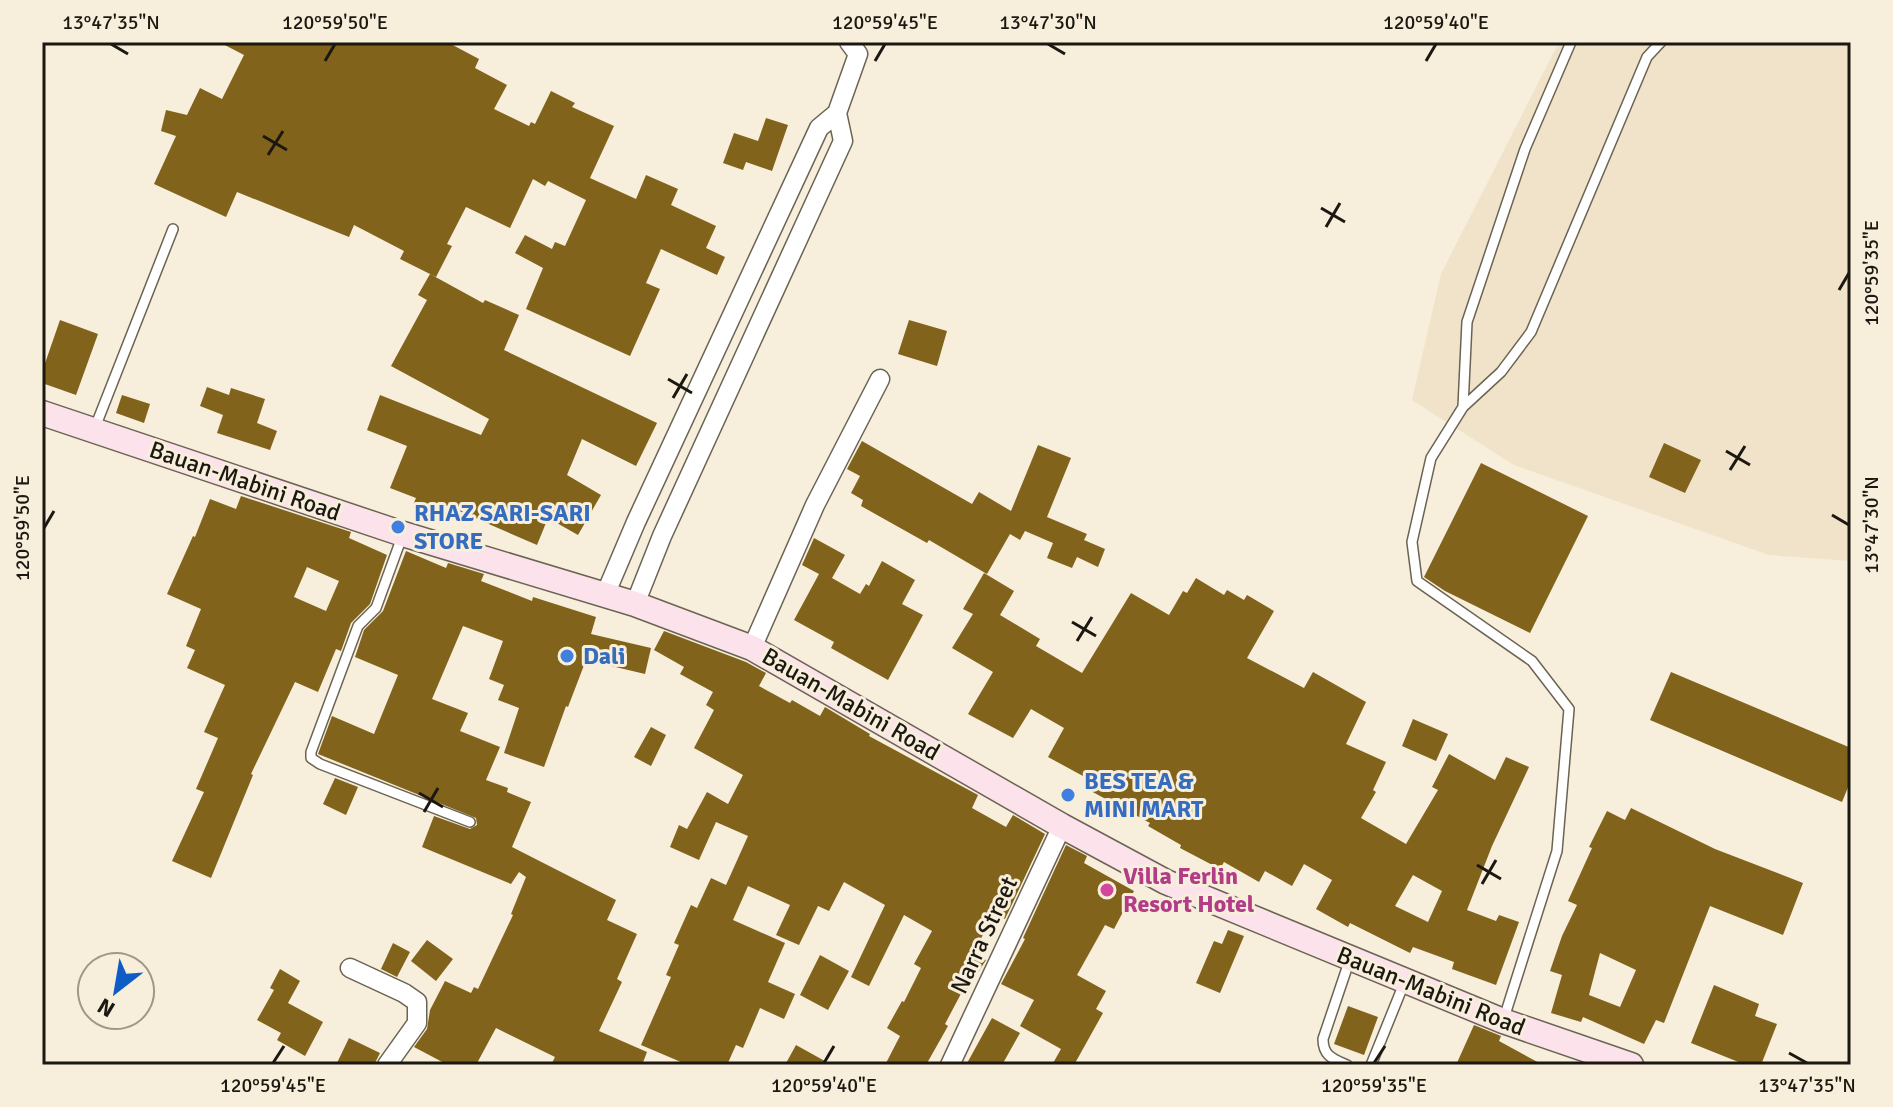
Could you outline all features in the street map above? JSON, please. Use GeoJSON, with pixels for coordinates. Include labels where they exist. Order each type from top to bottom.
{"type":"FeatureCollection","features":[{"type":"Feature","properties":{"kind":"main road","name":"Bauan-Mabini Road"},"geometry":{"type":"LineString","coordinates":[[42,413],[403,534],[635,604],[752,648],[1062,826],[1166,882],[1503,1021],[1631,1065]]}},
{"type":"Feature","properties":{"kind":"street"},"geometry":{"type":"LineString","coordinates":[[605,595],[819,128],[837,113],[858,54],[849,42]]}},
{"type":"Feature","properties":{"kind":"street"},"geometry":{"type":"LineString","coordinates":[[635,604],[662,536],[843,141],[837,113]]}},
{"type":"Feature","properties":{"kind":"street"},"geometry":{"type":"LineString","coordinates":[[752,648],[815,505],[880,379]]}},
{"type":"Feature","properties":{"kind":"street","name":"Narra Street"},"geometry":{"type":"LineString","coordinates":[[950,1065],[1062,826]]}},
{"type":"Feature","properties":{"kind":"street"},"geometry":{"type":"LineString","coordinates":[[350,968],[417,1002],[417,1023],[387,1065]]}},
{"type":"Feature","properties":{"kind":"lane"},"geometry":{"type":"LineString","coordinates":[[1463,407],[1467,322],[1525,149],[1571,42]]}},
{"type":"Feature","properties":{"kind":"lane"},"geometry":{"type":"LineString","coordinates":[[1503,1021],[1557,851],[1569,709],[1532,661],[1417,581],[1412,542],[1431,458],[1463,407],[1501,372],[1531,332],[1647,57],[1661,42]]}},
{"type":"Feature","properties":{"kind":"lane"},"geometry":{"type":"LineString","coordinates":[[94,430],[173,229]]}},
{"type":"Feature","properties":{"kind":"lane"},"geometry":{"type":"LineString","coordinates":[[403,534],[376,608],[358,626],[311,758],[470,822]]}},
{"type":"Feature","properties":{"kind":"lane"},"geometry":{"type":"LineString","coordinates":[[1347,1065],[1328,1057],[1323,1049],[1323,1039],[1350,959]]}},
{"type":"Feature","properties":{"kind":"lane"},"geometry":{"type":"LineString","coordinates":[[1371,1065],[1405,981]]}},
{"type":"Feature","properties":{"kind":"shaded area"},"geometry":{"type":"Polygon","coordinates":[[[1559,42],[1851,42],[1851,561],[1769,555],[1514,465],[1412,400],[1441,274],[1559,42]]]}},
{"type":"Feature","properties":{"kind":"building"},"geometry":{"type":"Polygon","coordinates":[[[219,42],[447,42],[479,59],[475,68],[507,85],[494,109],[529,126],[531,122],[535,124],[551,91],[575,103],[572,107],[614,126],[590,178],[636,199],[646,175],[678,189],[671,205],[716,226],[706,248],[725,257],[717,275],[661,249],[646,283],[660,289],[630,356],[526,309],[543,268],[515,253],[525,235],[552,249],[555,242],[565,246],[586,200],[548,181],[545,186],[533,179],[510,228],[466,207],[447,244],[452,246],[436,277],[400,259],[404,251],[354,225],[349,237],[237,192],[226,217],[154,184],[176,136],[161,131],[166,110],[187,115],[200,88],[222,99],[244,55],[219,42]]]}},
{"type":"Feature","properties":{"kind":"building"},"geometry":{"type":"Polygon","coordinates":[[[766,118],[788,125],[772,171],[746,162],[743,170],[723,163],[734,133],[758,141],[766,118]]]}},
{"type":"Feature","properties":{"kind":"building"},"geometry":{"type":"Polygon","coordinates":[[[430,274],[483,303],[485,300],[519,315],[504,350],[657,423],[636,466],[582,439],[567,475],[601,495],[578,535],[548,518],[537,545],[438,502],[431,515],[413,505],[416,498],[390,488],[407,446],[367,430],[380,395],[481,435],[489,419],[391,366],[427,300],[418,295],[430,274]]]}},
{"type":"Feature","properties":{"kind":"building"},"geometry":{"type":"Polygon","coordinates":[[[60,320],[98,334],[76,395],[42,383],[42,372],[60,320]]]}},
{"type":"Feature","properties":{"kind":"building"},"geometry":{"type":"Polygon","coordinates":[[[909,320],[947,331],[937,366],[898,354],[909,320]]]}},
{"type":"Feature","properties":{"kind":"building"},"geometry":{"type":"Polygon","coordinates":[[[207,387],[229,395],[231,388],[265,399],[257,423],[277,431],[270,450],[217,433],[223,415],[200,406],[207,387]]]}},
{"type":"Feature","properties":{"kind":"building"},"geometry":{"type":"Polygon","coordinates":[[[122,395],[150,404],[144,423],[116,413],[122,395]]]}},
{"type":"Feature","properties":{"kind":"building"},"geometry":{"type":"Polygon","coordinates":[[[862,441],[972,504],[979,492],[1011,511],[1038,445],[1071,458],[1047,517],[1087,534],[1084,540],[1105,549],[1098,567],[1077,557],[1072,568],[1047,558],[1053,543],[1025,531],[1020,540],[1010,534],[987,574],[929,540],[927,543],[861,506],[863,500],[851,493],[860,476],[847,469],[862,441]]]}},
{"type":"Feature","properties":{"kind":"building"},"geometry":{"type":"Polygon","coordinates":[[[1664,443],[1701,460],[1685,493],[1649,477],[1664,443]]]}},
{"type":"Feature","properties":{"kind":"building"},"geometry":{"type":"Polygon","coordinates":[[[1481,463],[1588,516],[1530,633],[1445,591],[1424,577],[1481,463]]]}},
{"type":"Feature","properties":{"kind":"building"},"geometry":{"type":"Polygon","coordinates":[[[241,496],[351,532],[349,538],[387,555],[370,604],[351,623],[341,651],[336,649],[318,692],[295,682],[251,774],[211,878],[172,861],[204,792],[196,789],[218,738],[204,732],[225,685],[187,668],[195,650],[186,646],[201,609],[167,594],[210,499],[236,509],[241,496]],[[307,567],[294,597],[326,611],[339,581],[307,567]]]}},
{"type":"Feature","properties":{"kind":"building"},"geometry":{"type":"Polygon","coordinates":[[[814,538],[845,555],[832,578],[860,594],[866,584],[869,586],[882,561],[915,580],[902,604],[923,615],[888,680],[831,648],[834,642],[794,620],[819,574],[802,565],[814,538]]]}},
{"type":"Feature","properties":{"kind":"building"},"geometry":{"type":"Polygon","coordinates":[[[406,551],[446,568],[448,563],[484,574],[481,581],[532,601],[533,597],[596,617],[591,634],[651,648],[645,674],[586,660],[544,767],[504,753],[519,708],[498,700],[504,685],[489,679],[503,641],[463,626],[432,699],[468,713],[460,731],[500,747],[486,780],[508,788],[507,792],[531,802],[512,847],[616,900],[607,920],[637,934],[617,979],[622,982],[599,1031],[647,1052],[642,1065],[551,1065],[555,1057],[496,1028],[476,1065],[448,1065],[414,1047],[427,1029],[430,1010],[445,981],[471,993],[474,987],[478,989],[513,915],[526,877],[519,872],[511,884],[422,847],[434,816],[470,829],[477,825],[476,818],[318,754],[332,716],[374,734],[398,675],[355,657],[364,630],[383,611],[406,551]]]}},
{"type":"Feature","properties":{"kind":"building"},"geometry":{"type":"Polygon","coordinates":[[[984,573],[1014,591],[1000,615],[1040,639],[1036,646],[1082,673],[1131,593],[1169,615],[1183,591],[1187,593],[1196,578],[1224,595],[1227,590],[1244,600],[1247,595],[1274,611],[1247,658],[1304,688],[1313,672],[1366,702],[1346,744],[1386,762],[1373,790],[1376,792],[1361,818],[1406,844],[1438,790],[1432,787],[1449,754],[1495,780],[1506,757],[1529,767],[1492,846],[1467,910],[1496,921],[1499,915],[1519,922],[1496,985],[1452,969],[1454,962],[1413,947],[1410,953],[1350,923],[1348,927],[1316,909],[1332,880],[1304,864],[1292,886],[1265,871],[1259,882],[1224,862],[1220,869],[1180,848],[1181,845],[1148,826],[1150,823],[1089,790],[1094,782],[1048,757],[1064,728],[1031,709],[1013,738],[968,714],[993,672],[952,648],[973,614],[963,609],[984,573]],[[1413,875],[1395,906],[1428,922],[1442,891],[1413,875]]]}},
{"type":"Feature","properties":{"kind":"building"},"geometry":{"type":"Polygon","coordinates":[[[664,631],[746,662],[766,673],[759,686],[820,716],[825,707],[869,736],[978,795],[972,808],[1006,827],[1013,815],[1045,834],[1005,919],[995,913],[973,953],[986,960],[967,990],[964,988],[945,1024],[948,1026],[926,1065],[885,1065],[900,1036],[887,1028],[921,968],[914,964],[932,931],[904,915],[869,986],[851,977],[885,905],[844,882],[829,911],[818,906],[799,945],[776,935],[790,905],[748,886],[733,920],[785,943],[768,982],[795,994],[784,1019],[760,1008],[743,1048],[736,1045],[727,1065],[688,1065],[641,1045],[671,977],[666,975],[679,945],[674,943],[691,905],[697,908],[711,878],[726,885],[748,836],[716,822],[699,860],[670,847],[679,825],[687,829],[707,792],[728,804],[743,775],[694,748],[714,710],[706,705],[713,692],[680,674],[684,667],[654,650],[664,631]]]}},
{"type":"Feature","properties":{"kind":"building"},"geometry":{"type":"Polygon","coordinates":[[[1671,672],[1851,748],[1851,780],[1842,802],[1650,720],[1671,672]]]}},
{"type":"Feature","properties":{"kind":"building"},"geometry":{"type":"Polygon","coordinates":[[[1413,719],[1448,734],[1436,761],[1402,746],[1413,719]]]}},
{"type":"Feature","properties":{"kind":"building"},"geometry":{"type":"Polygon","coordinates":[[[651,727],[666,735],[651,766],[634,757],[651,727]]]}},
{"type":"Feature","properties":{"kind":"building"},"geometry":{"type":"Polygon","coordinates":[[[335,778],[358,787],[346,815],[323,804],[335,778]]]}},
{"type":"Feature","properties":{"kind":"building"},"geometry":{"type":"Polygon","coordinates":[[[1631,808],[1715,849],[1803,883],[1783,935],[1710,906],[1664,1023],[1656,1020],[1644,1044],[1583,1017],[1581,1022],[1551,1013],[1562,975],[1550,971],[1577,905],[1568,901],[1607,811],[1625,820],[1631,808]],[[1600,953],[1589,995],[1620,1007],[1636,970],[1600,953]]]}},
{"type":"Feature","properties":{"kind":"building"},"geometry":{"type":"Polygon","coordinates":[[[1066,845],[1087,856],[1084,863],[1134,891],[1114,929],[1105,925],[1077,975],[1106,991],[1096,1009],[1103,1013],[1074,1065],[1052,1065],[1061,1049],[1020,1026],[1034,1000],[1001,984],[1025,939],[1066,845]]]}},
{"type":"Feature","properties":{"kind":"building"},"geometry":{"type":"Polygon","coordinates":[[[1228,930],[1244,936],[1220,993],[1196,983],[1214,941],[1222,944],[1228,930]]]}},
{"type":"Feature","properties":{"kind":"building"},"geometry":{"type":"Polygon","coordinates":[[[427,940],[453,959],[436,981],[411,961],[427,940]]]}},
{"type":"Feature","properties":{"kind":"building"},"geometry":{"type":"Polygon","coordinates":[[[393,943],[410,952],[397,977],[381,969],[393,943]]]}},
{"type":"Feature","properties":{"kind":"building"},"geometry":{"type":"Polygon","coordinates":[[[820,955],[849,971],[828,1010],[800,995],[820,955]]]}},
{"type":"Feature","properties":{"kind":"building"},"geometry":{"type":"Polygon","coordinates":[[[280,969],[300,981],[288,1003],[323,1022],[305,1056],[277,1040],[281,1033],[257,1020],[274,990],[270,988],[280,969]]]}},
{"type":"Feature","properties":{"kind":"building"},"geometry":{"type":"Polygon","coordinates":[[[1714,985],[1759,1004],[1755,1016],[1777,1024],[1761,1065],[1746,1065],[1691,1043],[1714,985]]]}},
{"type":"Feature","properties":{"kind":"building"},"geometry":{"type":"Polygon","coordinates":[[[1348,1006],[1378,1017],[1364,1055],[1334,1044],[1348,1006]]]}},
{"type":"Feature","properties":{"kind":"building"},"geometry":{"type":"Polygon","coordinates":[[[992,1018],[1020,1033],[1002,1065],[966,1065],[992,1018]]]}},
{"type":"Feature","properties":{"kind":"building"},"geometry":{"type":"Polygon","coordinates":[[[1474,1025],[1501,1036],[1499,1041],[1543,1065],[1456,1065],[1474,1025]]]}},
{"type":"Feature","properties":{"kind":"building"},"geometry":{"type":"Polygon","coordinates":[[[349,1038],[380,1053],[374,1065],[336,1065],[349,1038]]]}},
{"type":"Feature","properties":{"kind":"building"},"geometry":{"type":"Polygon","coordinates":[[[796,1045],[832,1065],[785,1065],[796,1045]]]}},
{"type":"Feature","properties":{"kind":"place","name":"RHAZ SARI-SARI STORE"},"geometry":{"type":"Point","coordinates":[398,527]}},
{"type":"Feature","properties":{"kind":"place","name":"Dali"},"geometry":{"type":"Point","coordinates":[567,656]}},
{"type":"Feature","properties":{"kind":"place","name":"BES TEA & MINI MART"},"geometry":{"type":"Point","coordinates":[1068,795]}},
{"type":"Feature","properties":{"kind":"place","name":"Villa Ferlin Resort Hotel"},"geometry":{"type":"Point","coordinates":[1107,890]}}]}
